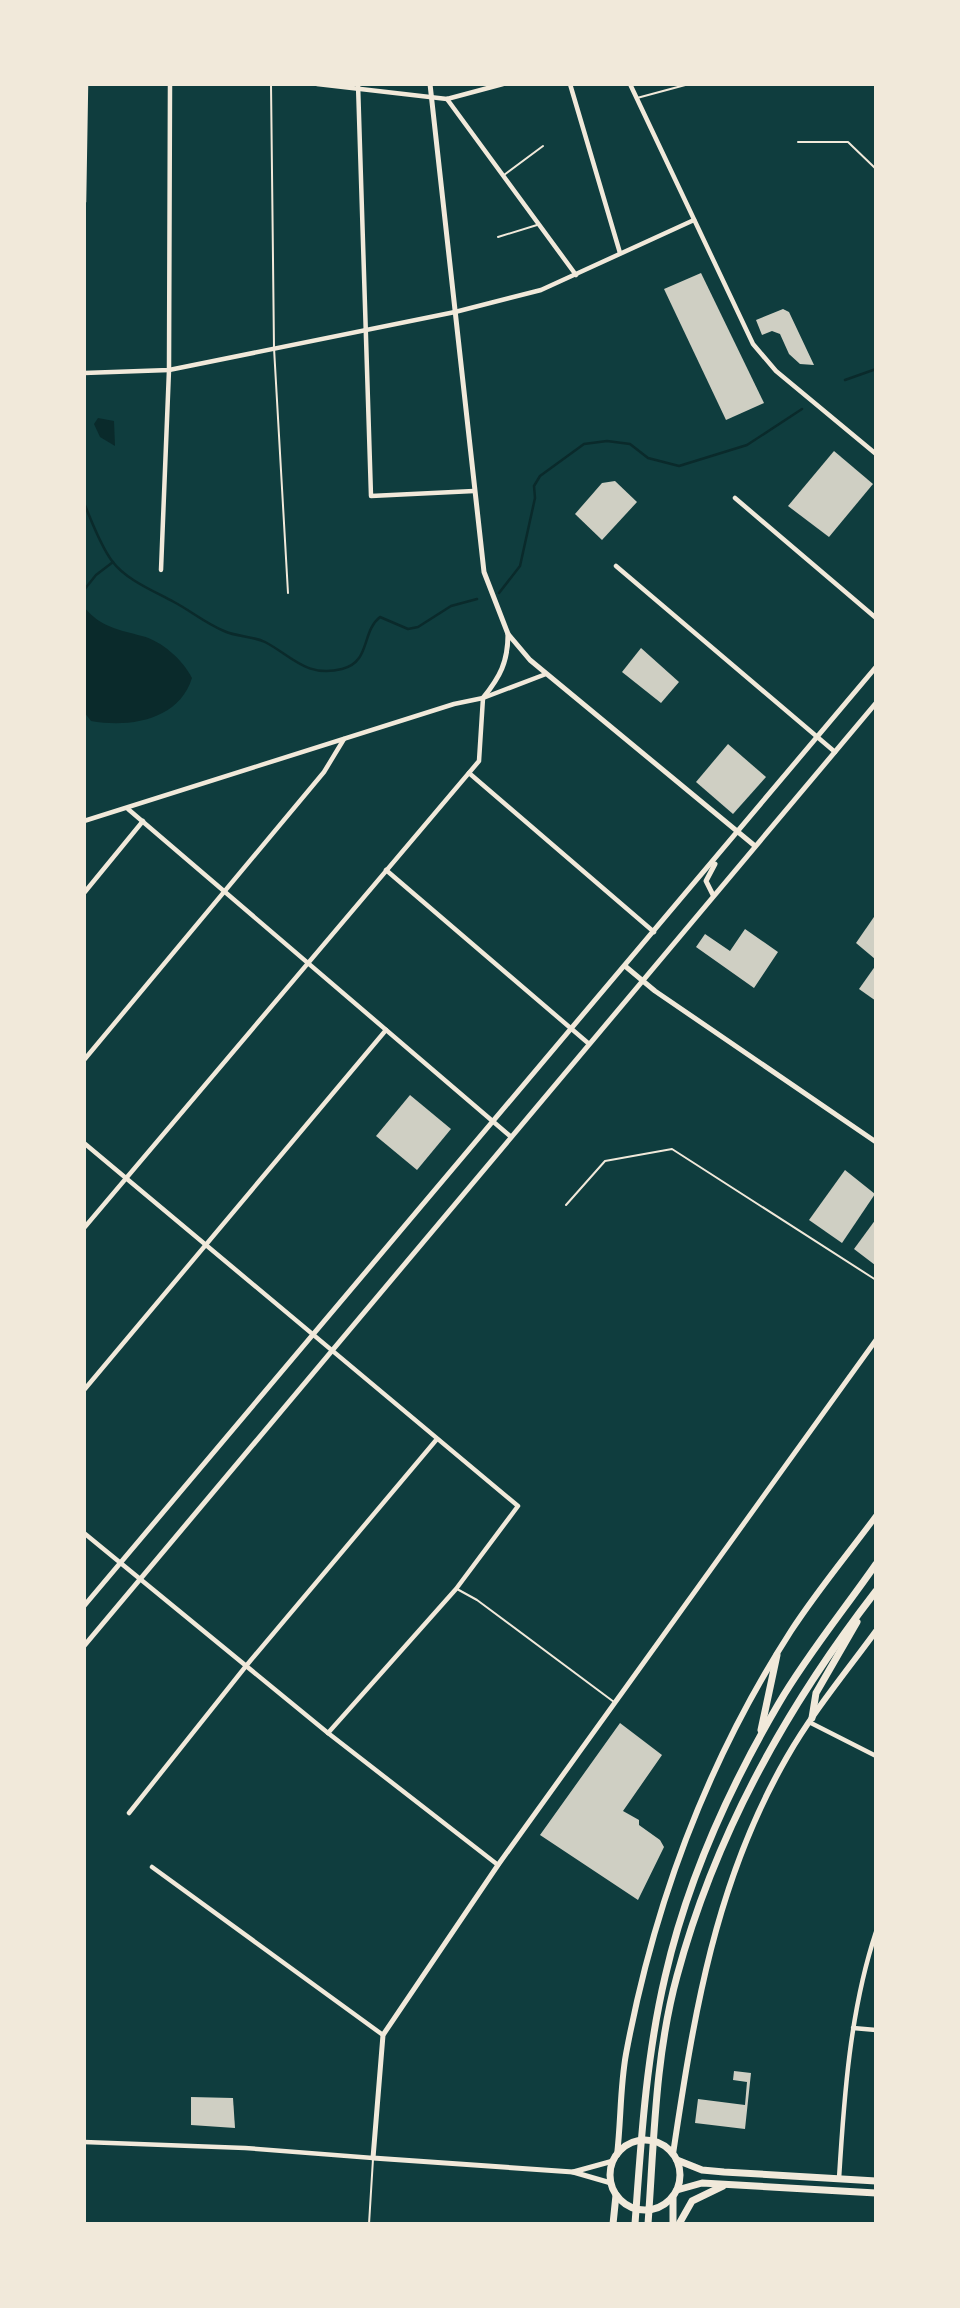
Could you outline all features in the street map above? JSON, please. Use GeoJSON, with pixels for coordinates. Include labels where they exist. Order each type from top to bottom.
{"type":"FeatureCollection","features":[{"type":"Feature","properties":{"kind":"main road"},"geometry":{"type":"LineString","coordinates":[[613,2224],[616,2195],[611,2183],[625,2056],[660,1913],[703,1794],[792,1630],[876,1516]]}},
{"type":"Feature","properties":{"kind":"main road"},"geometry":{"type":"LineString","coordinates":[[635,2224],[642,2119],[664,1978],[719,1819],[780,1701],[876,1564]]}},
{"type":"Feature","properties":{"kind":"main road"},"geometry":{"type":"LineString","coordinates":[[648,2224],[661,2060],[677,1978],[732,1823],[795,1706],[876,1591]]}},
{"type":"Feature","properties":{"kind":"main road"},"geometry":{"type":"LineString","coordinates":[[811,1720],[816,1693],[853,1633],[860,1611]]}},
{"type":"Feature","properties":{"kind":"main road"},"geometry":{"type":"LineString","coordinates":[[673,2224],[675,2193],[680,2175],[675,2157],[709,1946],[724,1894],[786,1758],[876,1631]]}},
{"type":"Feature","properties":{"kind":"main road"},"geometry":{"type":"LineString","coordinates":[[760,1737],[777,1655]]}},
{"type":"Feature","properties":{"kind":"main road"},"geometry":{"type":"LineString","coordinates":[[615,2158],[626,2146],[646,2140],[661,2144],[675,2157],[702,2170],[876,2181]]}},
{"type":"Feature","properties":{"kind":"main road"},"geometry":{"type":"LineString","coordinates":[[616,2195],[633,2208],[647,2210],[662,2207],[675,2193],[702,2183],[876,2193]]}},
{"type":"Feature","properties":{"kind":"main road"},"geometry":{"type":"LineString","coordinates":[[679,2224],[692,2201],[724,2185]]}},
{"type":"Feature","properties":{"kind":"street"},"geometry":{"type":"LineString","coordinates":[[84,202],[86,84]]}},
{"type":"Feature","properties":{"kind":"street"},"geometry":{"type":"LineString","coordinates":[[162,570],[169,370],[170,84]]}},
{"type":"Feature","properties":{"kind":"street"},"geometry":{"type":"LineString","coordinates":[[317,84],[447,99],[503,84]]}},
{"type":"Feature","properties":{"kind":"street"},"geometry":{"type":"LineString","coordinates":[[84,1227],[479,761],[483,698],[500,678],[508,654],[508,635],[484,572],[430,84]]}},
{"type":"Feature","properties":{"kind":"street"},"geometry":{"type":"LineString","coordinates":[[570,84],[620,253]]}},
{"type":"Feature","properties":{"kind":"street"},"geometry":{"type":"LineString","coordinates":[[630,84],[745,331],[762,357],[876,454]]}},
{"type":"Feature","properties":{"kind":"street"},"geometry":{"type":"LineString","coordinates":[[358,87],[363,329],[371,495],[474,492]]}},
{"type":"Feature","properties":{"kind":"street"},"geometry":{"type":"LineString","coordinates":[[447,99],[576,275]]}},
{"type":"Feature","properties":{"kind":"street"},"geometry":{"type":"LineString","coordinates":[[84,373],[169,370],[455,312],[541,290],[694,220]]}},
{"type":"Feature","properties":{"kind":"street"},"geometry":{"type":"LineString","coordinates":[[735,498],[876,618]]}},
{"type":"Feature","properties":{"kind":"street"},"geometry":{"type":"LineString","coordinates":[[616,566],[835,752]]}},
{"type":"Feature","properties":{"kind":"street"},"geometry":{"type":"LineString","coordinates":[[508,635],[546,674],[755,846]]}},
{"type":"Feature","properties":{"kind":"street"},"geometry":{"type":"LineString","coordinates":[[84,1606],[876,667]]}},
{"type":"Feature","properties":{"kind":"street"},"geometry":{"type":"LineString","coordinates":[[84,821],[454,704],[483,698],[546,674]]}},
{"type":"Feature","properties":{"kind":"street"},"geometry":{"type":"LineString","coordinates":[[84,1646],[876,703]]}},
{"type":"Feature","properties":{"kind":"street"},"geometry":{"type":"LineString","coordinates":[[84,1060],[226,893],[324,772],[344,738]]}},
{"type":"Feature","properties":{"kind":"street"},"geometry":{"type":"LineString","coordinates":[[469,773],[655,932]]}},
{"type":"Feature","properties":{"kind":"street"},"geometry":{"type":"LineString","coordinates":[[128,809],[510,1136]]}},
{"type":"Feature","properties":{"kind":"street"},"geometry":{"type":"LineString","coordinates":[[84,893],[143,821]]}},
{"type":"Feature","properties":{"kind":"street"},"geometry":{"type":"LineString","coordinates":[[713,895],[706,881],[719,855]]}},
{"type":"Feature","properties":{"kind":"street"},"geometry":{"type":"LineString","coordinates":[[386,870],[588,1043]]}},
{"type":"Feature","properties":{"kind":"street"},"geometry":{"type":"LineString","coordinates":[[625,966],[641,981],[876,1142]]}},
{"type":"Feature","properties":{"kind":"street"},"geometry":{"type":"LineString","coordinates":[[84,1390],[386,1030]]}},
{"type":"Feature","properties":{"kind":"street"},"geometry":{"type":"LineString","coordinates":[[84,1143],[518,1506],[456,1588],[328,1734]]}},
{"type":"Feature","properties":{"kind":"street"},"geometry":{"type":"LineString","coordinates":[[373,2158],[383,2035],[498,1866],[876,1340]]}},
{"type":"Feature","properties":{"kind":"street"},"geometry":{"type":"LineString","coordinates":[[129,1813],[246,1666],[437,1439]]}},
{"type":"Feature","properties":{"kind":"street"},"geometry":{"type":"LineString","coordinates":[[84,1534],[328,1734],[498,1866]]}},
{"type":"Feature","properties":{"kind":"street"},"geometry":{"type":"LineString","coordinates":[[811,1720],[876,1756]]}},
{"type":"Feature","properties":{"kind":"street"},"geometry":{"type":"LineString","coordinates":[[152,1867],[383,2035]]}},
{"type":"Feature","properties":{"kind":"street"},"geometry":{"type":"LineString","coordinates":[[838,2180],[853,2028],[865,1964],[876,1931]]}},
{"type":"Feature","properties":{"kind":"street"},"geometry":{"type":"LineString","coordinates":[[853,2028],[876,2030]]}},
{"type":"Feature","properties":{"kind":"street"},"geometry":{"type":"LineString","coordinates":[[84,2142],[132,2142],[573,2172],[611,2183]]}},
{"type":"Feature","properties":{"kind":"street"},"geometry":{"type":"LineString","coordinates":[[573,2172],[615,2158]]}},
{"type":"Feature","properties":{"kind":"lane"},"geometry":{"type":"LineString","coordinates":[[271,84],[274,348],[288,593]]}},
{"type":"Feature","properties":{"kind":"lane"},"geometry":{"type":"LineString","coordinates":[[636,98],[689,84]]}},
{"type":"Feature","properties":{"kind":"lane"},"geometry":{"type":"LineString","coordinates":[[798,142],[848,142],[876,169]]}},
{"type":"Feature","properties":{"kind":"lane"},"geometry":{"type":"LineString","coordinates":[[503,176],[543,146]]}},
{"type":"Feature","properties":{"kind":"lane"},"geometry":{"type":"LineString","coordinates":[[498,237],[538,225]]}},
{"type":"Feature","properties":{"kind":"lane"},"geometry":{"type":"LineString","coordinates":[[566,1205],[605,1161],[672,1149],[876,1280]]}},
{"type":"Feature","properties":{"kind":"lane"},"geometry":{"type":"LineString","coordinates":[[456,1588],[477,1600],[615,1703]]}},
{"type":"Feature","properties":{"kind":"lane"},"geometry":{"type":"LineString","coordinates":[[369,2224],[373,2158]]}},
{"type":"Feature","properties":{"kind":"water"},"geometry":{"type":"Polygon","coordinates":[[[98,418],[114,421],[115,446],[100,437],[94,424],[98,418]]]}},
{"type":"Feature","properties":{"kind":"water"},"geometry":{"type":"Polygon","coordinates":[[[84,607],[104,623],[150,639],[177,658],[192,678],[186,692],[176,703],[165,712],[137,722],[91,721],[84,712],[84,607]]]}},
{"type":"Feature","properties":{"kind":"building"},"geometry":{"type":"Polygon","coordinates":[[[701,273],[764,403],[726,420],[664,289],[701,273]]]}},
{"type":"Feature","properties":{"kind":"building"},"geometry":{"type":"Polygon","coordinates":[[[783,309],[789,312],[814,365],[800,364],[789,354],[780,334],[772,331],[762,335],[756,320],[783,309]]]}},
{"type":"Feature","properties":{"kind":"building"},"geometry":{"type":"Polygon","coordinates":[[[834,451],[873,484],[829,537],[788,506],[834,451]]]}},
{"type":"Feature","properties":{"kind":"building"},"geometry":{"type":"Polygon","coordinates":[[[615,481],[637,502],[602,540],[575,514],[602,483],[615,481]]]}},
{"type":"Feature","properties":{"kind":"building"},"geometry":{"type":"Polygon","coordinates":[[[641,648],[679,682],[661,703],[622,672],[641,648]]]}},
{"type":"Feature","properties":{"kind":"building"},"geometry":{"type":"Polygon","coordinates":[[[728,744],[766,777],[733,814],[696,782],[728,744]]]}},
{"type":"Feature","properties":{"kind":"building"},"geometry":{"type":"Polygon","coordinates":[[[876,914],[876,957],[875,959],[856,943],[876,914]]]}},
{"type":"Feature","properties":{"kind":"building"},"geometry":{"type":"Polygon","coordinates":[[[745,929],[778,952],[754,988],[696,947],[705,934],[730,951],[745,929]]]}},
{"type":"Feature","properties":{"kind":"building"},"geometry":{"type":"Polygon","coordinates":[[[876,965],[876,1001],[859,989],[876,965]]]}},
{"type":"Feature","properties":{"kind":"building"},"geometry":{"type":"Polygon","coordinates":[[[410,1095],[451,1129],[417,1170],[376,1136],[410,1095]]]}},
{"type":"Feature","properties":{"kind":"building"},"geometry":{"type":"Polygon","coordinates":[[[845,1170],[875,1194],[842,1243],[809,1220],[845,1170]]]}},
{"type":"Feature","properties":{"kind":"building"},"geometry":{"type":"Polygon","coordinates":[[[876,1219],[876,1263],[875,1265],[854,1249],[876,1219]]]}},
{"type":"Feature","properties":{"kind":"building"},"geometry":{"type":"Polygon","coordinates":[[[620,1723],[662,1755],[623,1811],[639,1820],[639,1825],[660,1840],[664,1847],[638,1900],[540,1835],[620,1723]]]}},
{"type":"Feature","properties":{"kind":"building"},"geometry":{"type":"Polygon","coordinates":[[[734,2071],[751,2073],[745,2129],[695,2123],[698,2099],[745,2105],[747,2082],[733,2080],[734,2071]]]}},
{"type":"Feature","properties":{"kind":"building"},"geometry":{"type":"Polygon","coordinates":[[[191,2097],[233,2098],[235,2128],[191,2125],[191,2097]]]}},
{"type":"Feature","properties":{"kind":"waterway"},"geometry":{"type":"LineString","coordinates":[[845,380],[876,369]]}},
{"type":"Feature","properties":{"kind":"waterway"},"geometry":{"type":"LineString","coordinates":[[499,593],[520,566],[535,498],[534,486],[540,476],[584,444],[607,441],[630,444],[648,458],[679,466],[747,445],[802,409]]}},
{"type":"Feature","properties":{"kind":"waterway"},"geometry":{"type":"LineString","coordinates":[[84,503],[108,555],[118,568],[132,579],[217,628],[265,642],[300,664],[319,671],[342,669],[357,660],[370,630],[380,617],[408,629],[418,627],[451,606],[477,599]]}},
{"type":"Feature","properties":{"kind":"waterway"},"geometry":{"type":"LineString","coordinates":[[84,590],[96,575],[113,562]]}}]}
